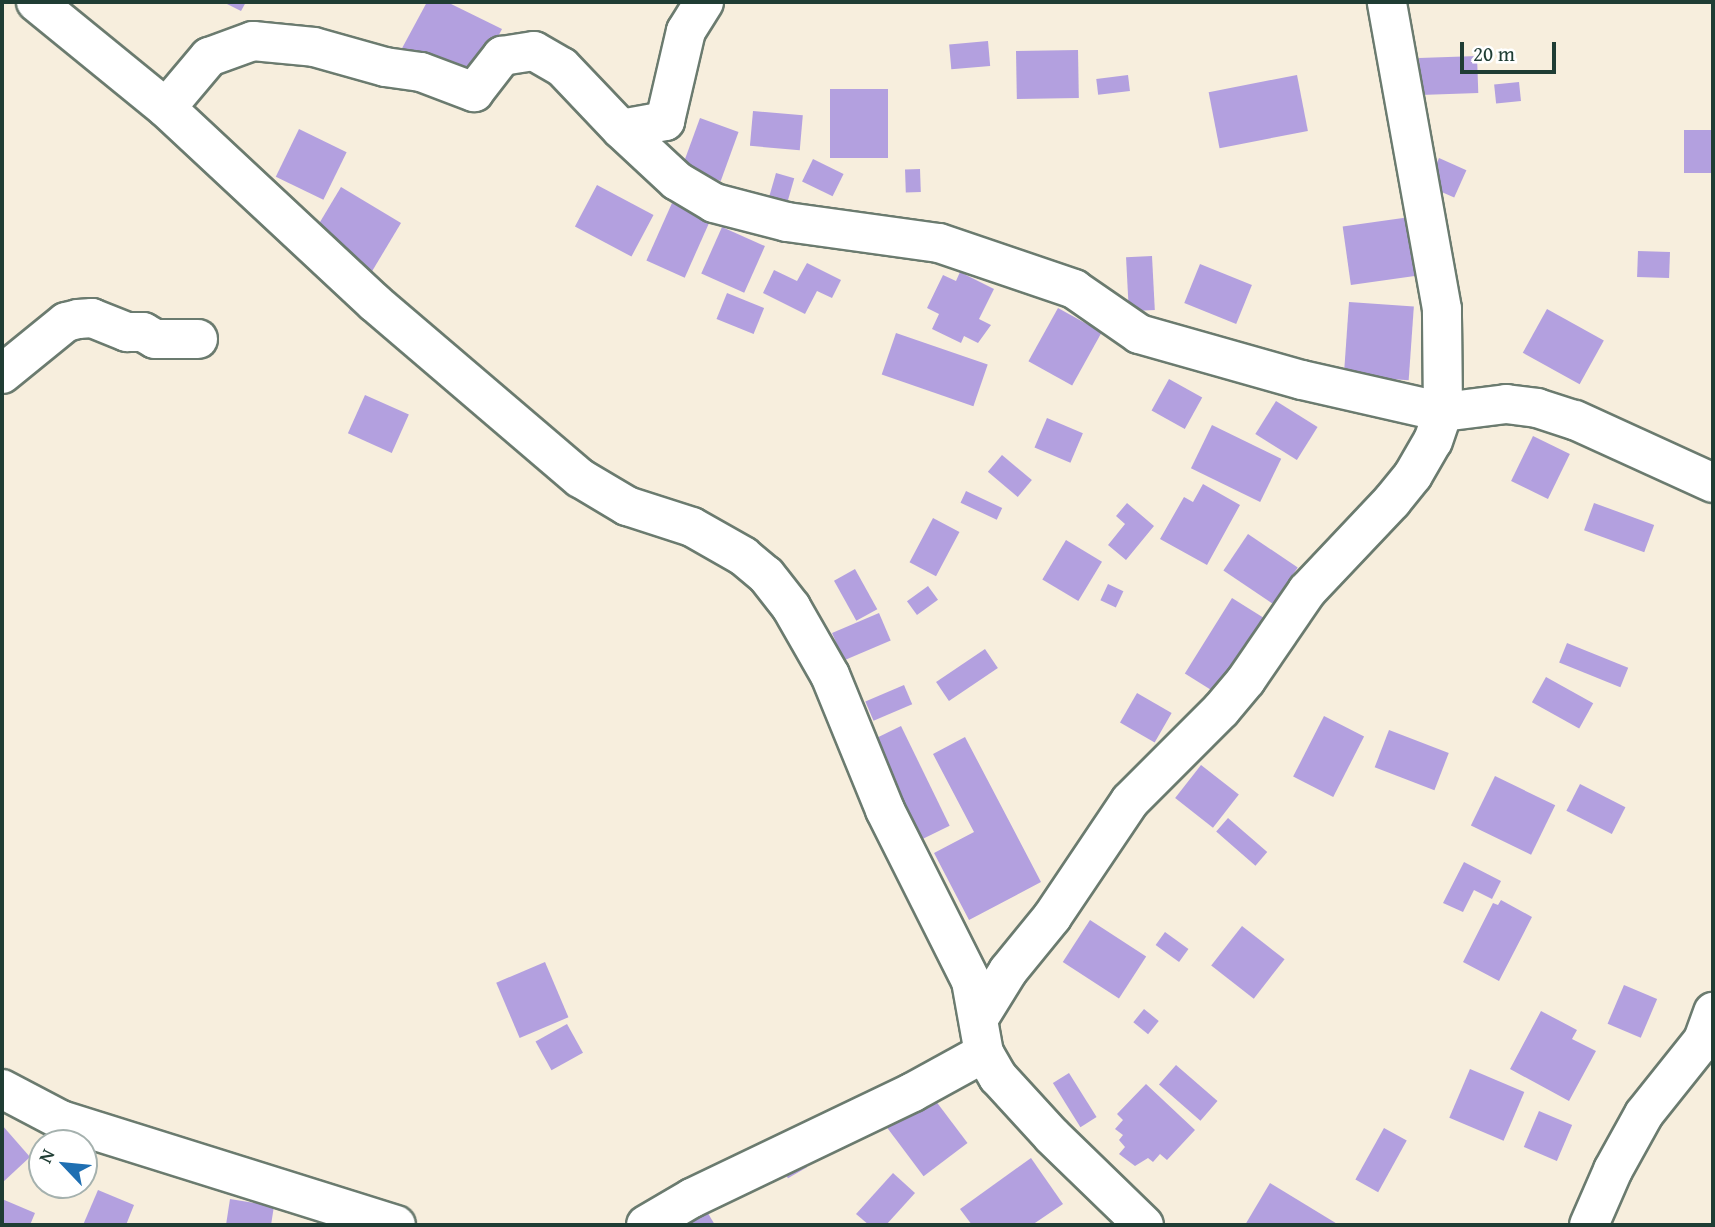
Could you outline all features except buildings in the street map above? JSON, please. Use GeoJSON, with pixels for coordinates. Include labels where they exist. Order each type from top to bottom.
{"type":"FeatureCollection","features":[{"type":"Feature","properties":{"kind":"street"},"geometry":{"type":"LineString","coordinates":[[36,2],[166,108],[374,303],[580,478],[627,506],[692,527],[743,556],[766,575],[791,607],[830,675],[885,810],[971,981],[981,1035],[998,1077],[1052,1136],[1144,1225]]}},
{"type":"Feature","properties":{"kind":"street"},"geometry":{"type":"LineString","coordinates":[[621,129],[665,121],[685,31],[704,2]]}},
{"type":"Feature","properties":{"kind":"street"},"geometry":{"type":"LineString","coordinates":[[646,1225],[692,1198],[913,1092],[981,1035],[1008,971],[1052,917],[1130,801],[1222,710],[1320,575],[1413,475],[1433,441],[1443,412],[1442,309],[1388,2]]}},
{"type":"Feature","properties":{"kind":"street"},"geometry":{"type":"LineString","coordinates":[[166,108],[209,57],[253,41],[314,47],[385,67],[421,72],[474,92],[502,56],[534,51],[562,67],[621,129],[677,181],[714,203],[787,222],[939,243],[1074,289],[1117,321],[1158,341],[1315,383],[1443,412],[1506,404],[1537,408],[1575,420],[1713,482]]}},
{"type":"Feature","properties":{"kind":"street"},"geometry":{"type":"LineString","coordinates":[[2,373],[66,322],[78,319],[92,318],[127,332],[143,332],[155,339],[198,339]]}},
{"type":"Feature","properties":{"kind":"street"},"geometry":{"type":"LineString","coordinates":[[1589,1225],[1613,1170],[1644,1114],[1703,1040],[1713,1012]]}},
{"type":"Feature","properties":{"kind":"street"},"geometry":{"type":"LineString","coordinates":[[2,1089],[61,1120],[300,1211],[396,1225]]}}]}
